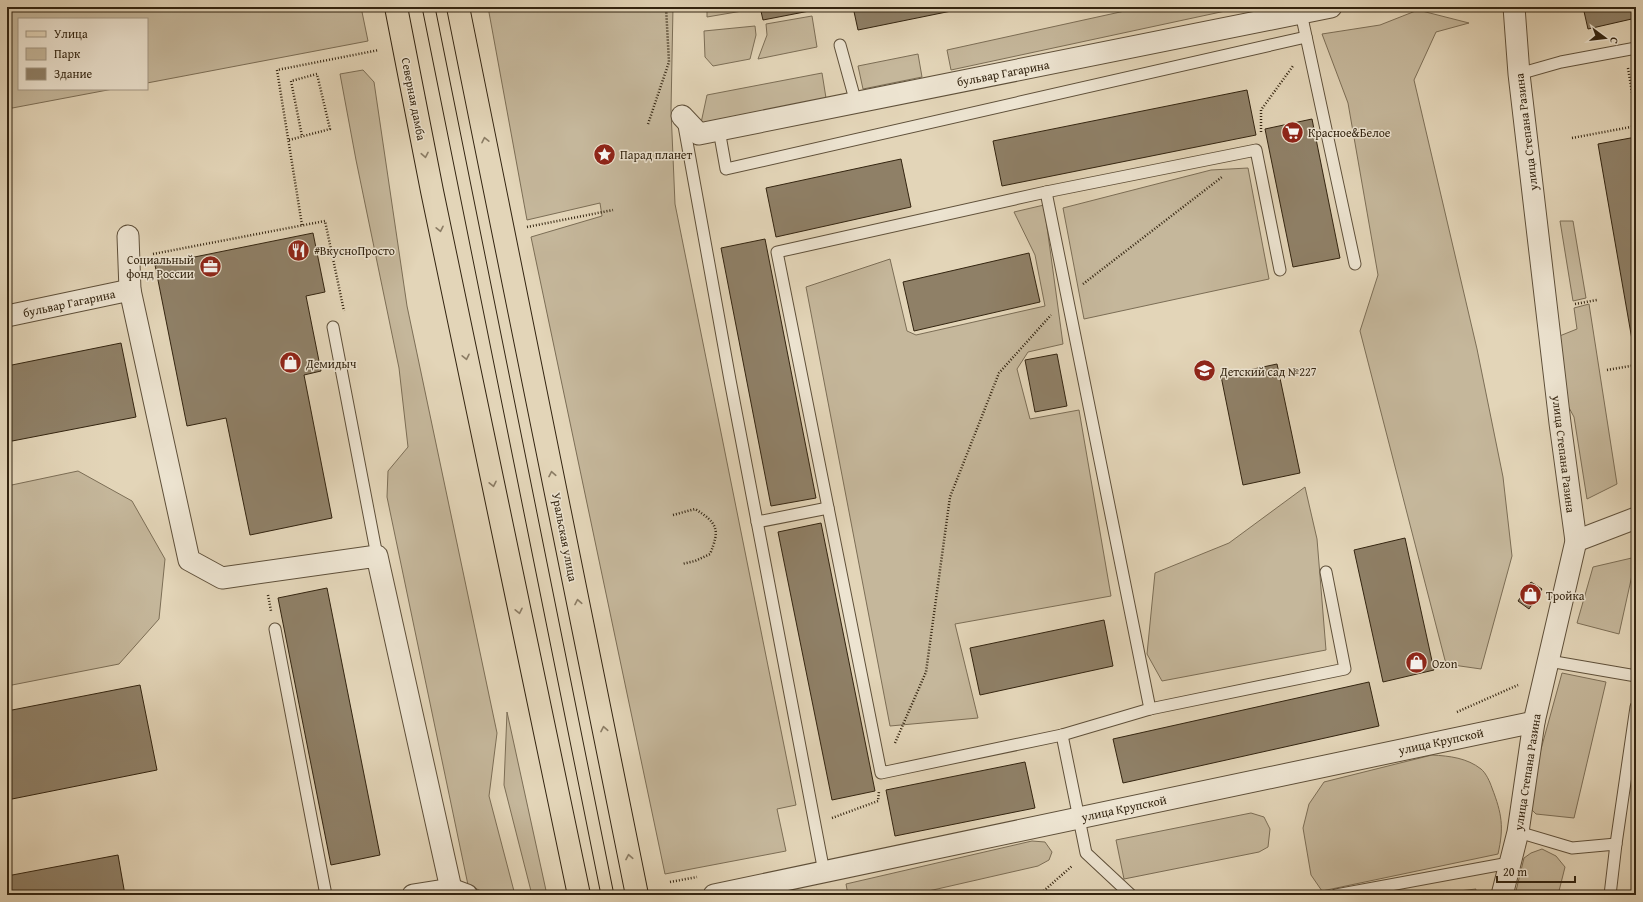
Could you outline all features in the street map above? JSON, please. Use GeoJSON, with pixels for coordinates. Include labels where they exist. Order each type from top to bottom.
{"type":"FeatureCollection","features":[{"type":"Feature","properties":{"kind":"main road","name":"Северная дамба"},"geometry":{"type":"LineString","coordinates":[[396,7],[432,191],[579,895]]}},
{"type":"Feature","properties":{"kind":"main road","name":"Уральская улица"},"geometry":{"type":"LineString","coordinates":[[458,7],[637,895]]}},
{"type":"Feature","properties":{"kind":"street","name":"бульвар Гагарина"},"geometry":{"type":"LineString","coordinates":[[682,116],[699,134],[1331,7]]}},
{"type":"Feature","properties":{"kind":"street","name":"улица Степана Разина"},"geometry":{"type":"LineString","coordinates":[[1502,895],[1518,832],[1534,722],[1576,541],[1560,423],[1519,74],[1514,7]]}},
{"type":"Feature","properties":{"kind":"street"},"geometry":{"type":"LineString","coordinates":[[128,236],[130,290],[189,560],[222,578],[376,556],[459,892],[413,895]]}},
{"type":"Feature","properties":{"kind":"street","name":"бульвар Гагарина"},"geometry":{"type":"LineString","coordinates":[[7,316],[130,290]]}},
{"type":"Feature","properties":{"kind":"street"},"geometry":{"type":"LineString","coordinates":[[1576,541],[1636,518]]}},
{"type":"Feature","properties":{"kind":"street","name":"улица Крупской"},"geometry":{"type":"LineString","coordinates":[[714,895],[756,891],[824,872],[1534,722]]}},
{"type":"Feature","properties":{"kind":"lane"},"geometry":{"type":"LineString","coordinates":[[1300,13],[1355,264]]}},
{"type":"Feature","properties":{"kind":"lane"},"geometry":{"type":"LineString","coordinates":[[719,130],[726,168],[1307,41]]}},
{"type":"Feature","properties":{"kind":"lane"},"geometry":{"type":"LineString","coordinates":[[840,45],[856,102]]}},
{"type":"Feature","properties":{"kind":"lane"},"geometry":{"type":"LineString","coordinates":[[1519,74],[1561,62],[1636,48]]}},
{"type":"Feature","properties":{"kind":"lane"},"geometry":{"type":"LineString","coordinates":[[682,116],[757,522],[824,872]]}},
{"type":"Feature","properties":{"kind":"lane"},"geometry":{"type":"LineString","coordinates":[[1280,270],[1256,150],[1046,192],[777,252],[882,773],[1062,735],[1150,709],[1345,669],[1326,572]]}},
{"type":"Feature","properties":{"kind":"lane"},"geometry":{"type":"LineString","coordinates":[[1046,192],[1150,709]]}},
{"type":"Feature","properties":{"kind":"lane"},"geometry":{"type":"LineString","coordinates":[[333,327],[376,556]]}},
{"type":"Feature","properties":{"kind":"lane"},"geometry":{"type":"LineString","coordinates":[[757,522],[828,508]]}},
{"type":"Feature","properties":{"kind":"lane"},"geometry":{"type":"LineString","coordinates":[[275,629],[326,895]]}},
{"type":"Feature","properties":{"kind":"lane"},"geometry":{"type":"LineString","coordinates":[[1549,661],[1636,676]]}},
{"type":"Feature","properties":{"kind":"lane"},"geometry":{"type":"LineString","coordinates":[[1610,895],[1636,707]]}},
{"type":"Feature","properties":{"kind":"lane"},"geometry":{"type":"LineString","coordinates":[[1062,735],[1080,817],[1086,853],[1131,895]]}},
{"type":"Feature","properties":{"kind":"lane"},"geometry":{"type":"LineString","coordinates":[[1518,832],[1572,848],[1616,844]]}},
{"type":"Feature","properties":{"kind":"lane"},"geometry":{"type":"LineString","coordinates":[[1336,895],[1509,864]]}},
{"type":"Feature","properties":{"kind":"path"},"geometry":{"type":"LineString","coordinates":[[648,124],[669,62],[666,7]]}},
{"type":"Feature","properties":{"kind":"path"},"geometry":{"type":"LineString","coordinates":[[1256,150],[1262,140],[1261,110],[1307,41]]}},
{"type":"Feature","properties":{"kind":"path"},"geometry":{"type":"LineString","coordinates":[[302,226],[277,70],[379,50]]}},
{"type":"Feature","properties":{"kind":"path"},"geometry":{"type":"LineString","coordinates":[[1625,50],[1636,117]]}},
{"type":"Feature","properties":{"kind":"path"},"geometry":{"type":"LineString","coordinates":[[289,140],[330,129],[317,74],[290,81],[302,136]]}},
{"type":"Feature","properties":{"kind":"path"},"geometry":{"type":"LineString","coordinates":[[1572,138],[1636,126]]}},
{"type":"Feature","properties":{"kind":"path"},"geometry":{"type":"LineString","coordinates":[[815,824],[878,801],[882,773],[926,672],[950,497],[999,373],[1068,297],[1225,175]]}},
{"type":"Feature","properties":{"kind":"path"},"geometry":{"type":"LineString","coordinates":[[521,228],[613,210]]}},
{"type":"Feature","properties":{"kind":"path"},"geometry":{"type":"LineString","coordinates":[[128,259],[325,221],[346,323],[333,327]]}},
{"type":"Feature","properties":{"kind":"path"},"geometry":{"type":"LineString","coordinates":[[1575,304],[1596,300]]}},
{"type":"Feature","properties":{"kind":"path"},"geometry":{"type":"LineString","coordinates":[[1607,370],[1636,365]]}},
{"type":"Feature","properties":{"kind":"path"},"geometry":{"type":"LineString","coordinates":[[673,515],[695,509],[714,523],[716,529],[717,538],[710,554],[695,561],[682,564]]}},
{"type":"Feature","properties":{"kind":"path"},"geometry":{"type":"LineString","coordinates":[[263,572],[275,629]]}},
{"type":"Feature","properties":{"kind":"path"},"geometry":{"type":"LineString","coordinates":[[1039,895],[1063,874]]}},
{"type":"Feature","properties":{"kind":"green space"},"geometry":{"type":"Polygon","coordinates":[[[7,7],[361,7],[368,41],[148,83],[148,18],[18,18],[18,90],[108,90],[7,109],[7,7]]]}},
{"type":"Feature","properties":{"kind":"green space"},"geometry":{"type":"Polygon","coordinates":[[[488,7],[673,7],[671,110],[675,204],[796,805],[777,809],[786,851],[665,874],[531,237],[602,216],[600,203],[527,220],[488,7]]]}},
{"type":"Feature","properties":{"kind":"green space"},"geometry":{"type":"Polygon","coordinates":[[[707,7],[748,7],[748,10],[707,17],[707,7]]]}},
{"type":"Feature","properties":{"kind":"green space"},"geometry":{"type":"Polygon","coordinates":[[[1143,7],[1244,7],[951,70],[947,50],[1143,7]]]}},
{"type":"Feature","properties":{"kind":"green space"},"geometry":{"type":"Polygon","coordinates":[[[1418,10],[1469,23],[1436,32],[1414,80],[1477,349],[1503,477],[1512,556],[1481,669],[1446,664],[1360,331],[1378,275],[1348,103],[1322,34],[1380,25],[1418,10]]]}},
{"type":"Feature","properties":{"kind":"green space"},"geometry":{"type":"Polygon","coordinates":[[[812,16],[817,47],[758,59],[767,35],[766,24],[812,16]]]}},
{"type":"Feature","properties":{"kind":"green space"},"geometry":{"type":"Polygon","coordinates":[[[755,26],[756,35],[750,59],[713,66],[705,57],[704,31],[755,26]]]}},
{"type":"Feature","properties":{"kind":"green space"},"geometry":{"type":"Polygon","coordinates":[[[918,54],[922,77],[863,89],[858,66],[918,54]]]}},
{"type":"Feature","properties":{"kind":"green space"},"geometry":{"type":"Polygon","coordinates":[[[363,70],[374,82],[407,306],[497,733],[489,796],[515,895],[490,895],[468,885],[387,497],[388,471],[408,447],[399,368],[356,160],[340,74],[363,70]]]}},
{"type":"Feature","properties":{"kind":"green space"},"geometry":{"type":"Polygon","coordinates":[[[822,73],[826,98],[701,123],[707,95],[822,73]]]}},
{"type":"Feature","properties":{"kind":"green space"},"geometry":{"type":"Polygon","coordinates":[[[1248,168],[1269,279],[1084,319],[1063,208],[1211,170],[1248,168]]]}},
{"type":"Feature","properties":{"kind":"green space"},"geometry":{"type":"Polygon","coordinates":[[[1044,205],[1063,344],[1028,352],[1017,369],[1030,419],[1079,410],[1111,596],[955,624],[978,718],[890,726],[806,287],[890,259],[907,331],[916,335],[1045,306],[1035,255],[1014,212],[1044,205]]]}},
{"type":"Feature","properties":{"kind":"green space"},"geometry":{"type":"Polygon","coordinates":[[[1560,221],[1573,221],[1586,298],[1573,301],[1560,221]]]}},
{"type":"Feature","properties":{"kind":"green space"},"geometry":{"type":"Polygon","coordinates":[[[1589,304],[1617,484],[1587,499],[1574,417],[1567,404],[1557,337],[1577,329],[1574,308],[1589,304]]]}},
{"type":"Feature","properties":{"kind":"green space"},"geometry":{"type":"Polygon","coordinates":[[[78,471],[132,501],[165,559],[159,619],[119,664],[7,686],[7,486],[78,471]]]}},
{"type":"Feature","properties":{"kind":"green space"},"geometry":{"type":"Polygon","coordinates":[[[1305,487],[1317,539],[1326,650],[1162,681],[1147,654],[1155,573],[1229,543],[1305,487]]]}},
{"type":"Feature","properties":{"kind":"green space"},"geometry":{"type":"Polygon","coordinates":[[[1636,557],[1619,634],[1577,623],[1593,567],[1636,557]]]}},
{"type":"Feature","properties":{"kind":"green space"},"geometry":{"type":"Polygon","coordinates":[[[1562,673],[1606,682],[1574,818],[1536,814],[1529,807],[1535,771],[1562,673]]]}},
{"type":"Feature","properties":{"kind":"green space"},"geometry":{"type":"Polygon","coordinates":[[[507,712],[547,895],[532,895],[504,785],[507,712]]]}},
{"type":"Feature","properties":{"kind":"green space"},"geometry":{"type":"Polygon","coordinates":[[[1432,755],[1452,757],[1470,762],[1481,769],[1486,775],[1500,813],[1501,836],[1498,854],[1322,891],[1311,875],[1303,828],[1309,804],[1324,782],[1432,755]]]}},
{"type":"Feature","properties":{"kind":"green space"},"geometry":{"type":"Polygon","coordinates":[[[1251,813],[1264,817],[1270,829],[1268,847],[1259,852],[1124,879],[1116,840],[1251,813]]]}},
{"type":"Feature","properties":{"kind":"green space"},"geometry":{"type":"Polygon","coordinates":[[[1032,841],[1045,842],[1052,852],[1049,860],[1038,866],[911,895],[848,895],[846,884],[1032,841]]]}},
{"type":"Feature","properties":{"kind":"green space"},"geometry":{"type":"Polygon","coordinates":[[[1542,849],[1556,856],[1565,867],[1558,895],[1515,895],[1524,858],[1531,853],[1542,849]]]}},
{"type":"Feature","properties":{"kind":"green space"},"geometry":{"type":"Polygon","coordinates":[[[1476,889],[1474,895],[1458,895],[1459,891],[1476,889]]]}},
{"type":"Feature","properties":{"kind":"building"},"geometry":{"type":"Polygon","coordinates":[[[760,7],[830,7],[763,20],[760,7]]]}},
{"type":"Feature","properties":{"kind":"building"},"geometry":{"type":"Polygon","coordinates":[[[853,7],[971,7],[858,30],[853,7]]]}},
{"type":"Feature","properties":{"kind":"building"},"geometry":{"type":"Polygon","coordinates":[[[1583,7],[1634,7],[1636,18],[1588,29],[1583,7]]]}},
{"type":"Feature","properties":{"kind":"building"},"geometry":{"type":"Polygon","coordinates":[[[1247,90],[1256,135],[1002,186],[993,141],[1247,90]]]}},
{"type":"Feature","properties":{"kind":"building"},"geometry":{"type":"Polygon","coordinates":[[[1312,119],[1340,258],[1293,267],[1265,129],[1312,119]]]}},
{"type":"Feature","properties":{"kind":"building"},"geometry":{"type":"Polygon","coordinates":[[[1636,137],[1636,356],[1635,357],[1598,144],[1636,137]]]}},
{"type":"Feature","properties":{"kind":"building"},"geometry":{"type":"Polygon","coordinates":[[[901,159],[911,207],[776,237],[766,188],[901,159]]]}},
{"type":"Feature","properties":{"kind":"building"},"geometry":{"type":"Polygon","coordinates":[[[313,233],[325,292],[306,296],[321,371],[304,375],[332,518],[250,535],[226,418],[187,426],[155,265],[313,233]]]}},
{"type":"Feature","properties":{"kind":"building"},"geometry":{"type":"Polygon","coordinates":[[[765,239],[816,498],[771,506],[721,248],[765,239]]]}},
{"type":"Feature","properties":{"kind":"building"},"geometry":{"type":"Polygon","coordinates":[[[1029,253],[1040,302],[914,331],[903,282],[1029,253]]]}},
{"type":"Feature","properties":{"kind":"building"},"geometry":{"type":"Polygon","coordinates":[[[121,343],[136,417],[7,442],[7,366],[121,343]]]}},
{"type":"Feature","properties":{"kind":"building"},"geometry":{"type":"Polygon","coordinates":[[[1057,354],[1067,406],[1035,412],[1025,360],[1057,354]]]}},
{"type":"Feature","properties":{"kind":"building"},"geometry":{"type":"Polygon","coordinates":[[[1277,364],[1300,473],[1243,485],[1221,376],[1277,364]]]}},
{"type":"Feature","properties":{"kind":"building"},"geometry":{"type":"Polygon","coordinates":[[[821,523],[875,791],[832,800],[778,532],[821,523]]]}},
{"type":"Feature","properties":{"kind":"building"},"geometry":{"type":"Polygon","coordinates":[[[1405,538],[1434,670],[1383,682],[1354,550],[1405,538]]]}},
{"type":"Feature","properties":{"kind":"building","name":"Тройка"},"geometry":{"type":"Polygon","coordinates":[[[1531,582],[1542,589],[1529,609],[1518,601],[1531,582]]]}},
{"type":"Feature","properties":{"kind":"building"},"geometry":{"type":"Polygon","coordinates":[[[327,588],[380,855],[331,865],[278,598],[327,588]]]}},
{"type":"Feature","properties":{"kind":"building"},"geometry":{"type":"Polygon","coordinates":[[[1104,620],[1113,666],[980,695],[970,648],[1104,620]]]}},
{"type":"Feature","properties":{"kind":"building"},"geometry":{"type":"Polygon","coordinates":[[[1369,682],[1379,726],[1123,783],[1113,739],[1369,682]]]}},
{"type":"Feature","properties":{"kind":"building"},"geometry":{"type":"Polygon","coordinates":[[[140,685],[157,770],[7,800],[7,711],[140,685]]]}},
{"type":"Feature","properties":{"kind":"building"},"geometry":{"type":"Polygon","coordinates":[[[1025,762],[1035,808],[895,836],[886,790],[1025,762]]]}},
{"type":"Feature","properties":{"kind":"building"},"geometry":{"type":"Polygon","coordinates":[[[118,855],[125,895],[7,895],[7,876],[118,855]]]}},
{"type":"Feature","properties":{"kind":"tram line"},"geometry":{"type":"LineString","coordinates":[[422,7],[601,895]]}},
{"type":"Feature","properties":{"kind":"tram line"},"geometry":{"type":"LineString","coordinates":[[435,7],[614,895]]}},
{"type":"Feature","properties":{"kind":"place","name":"Красное&Белое"},"geometry":{"type":"Point","coordinates":[1292,132]}},
{"type":"Feature","properties":{"kind":"place","name":"Парад планет"},"geometry":{"type":"Point","coordinates":[605,154]}},
{"type":"Feature","properties":{"kind":"place","name":"#ВкусноПросто"},"geometry":{"type":"Point","coordinates":[298,250]}},
{"type":"Feature","properties":{"kind":"place","name":"Социальный фонд России"},"geometry":{"type":"Point","coordinates":[210,266]}},
{"type":"Feature","properties":{"kind":"place","name":"Демидыч"},"geometry":{"type":"Point","coordinates":[290,363]}},
{"type":"Feature","properties":{"kind":"place","name":"Детский сад №227"},"geometry":{"type":"Point","coordinates":[1205,371]}},
{"type":"Feature","properties":{"kind":"place","name":"Тройка"},"geometry":{"type":"Point","coordinates":[1530,595]}},
{"type":"Feature","properties":{"kind":"place","name":"Ozon"},"geometry":{"type":"Point","coordinates":[1416,663]}}]}
